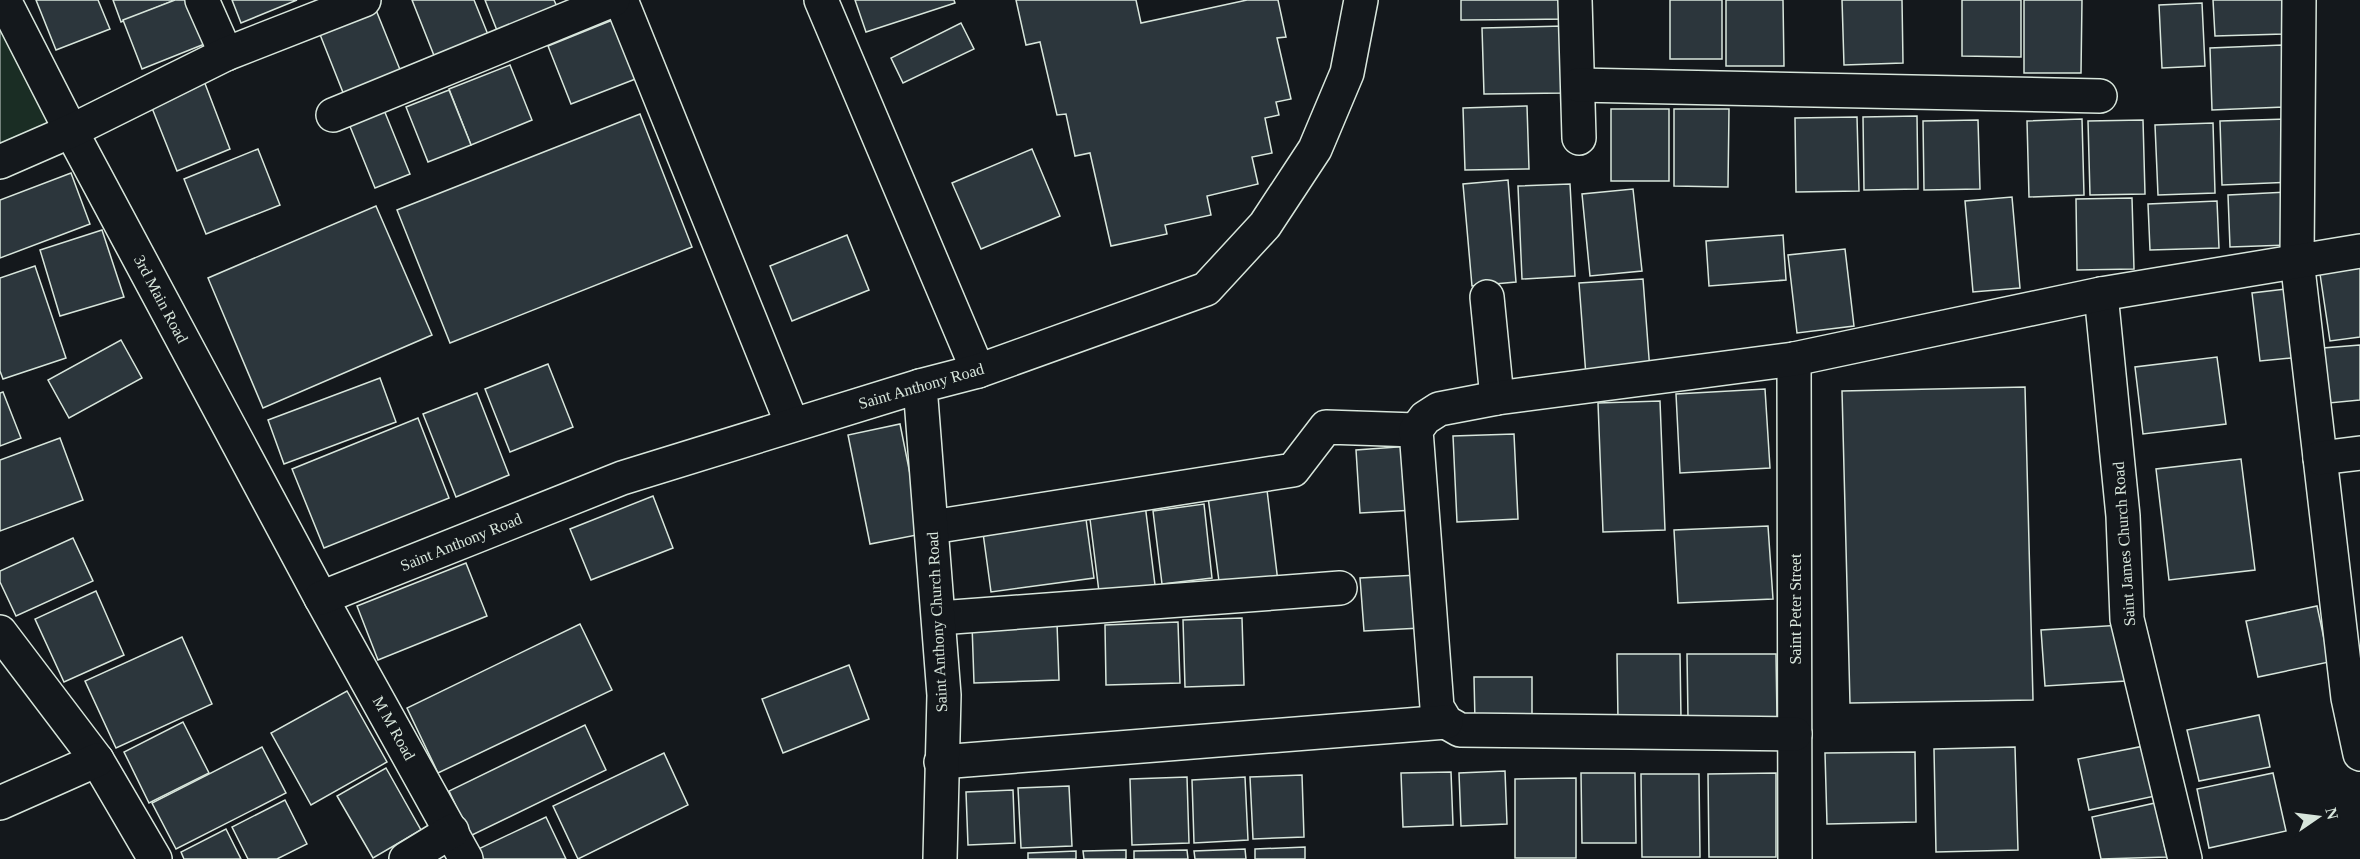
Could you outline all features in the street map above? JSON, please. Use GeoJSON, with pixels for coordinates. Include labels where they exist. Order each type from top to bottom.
{"type":"FeatureCollection","features":[{"type":"Feature","properties":{"kind":"street","name":"3rd Main Road"},"geometry":{"type":"LineString","coordinates":[[4,0],[71,131],[321,598]]}},
{"type":"Feature","properties":{"kind":"street"},"geometry":{"type":"LineString","coordinates":[[202,0],[226,54]]}},
{"type":"Feature","properties":{"kind":"street"},"geometry":{"type":"LineString","coordinates":[[0,162],[71,131],[226,54],[364,0]]}},
{"type":"Feature","properties":{"kind":"street"},"geometry":{"type":"LineString","coordinates":[[333,115],[613,0]]}},
{"type":"Feature","properties":{"kind":"street"},"geometry":{"type":"LineString","coordinates":[[621,0],[792,424]]}},
{"type":"Feature","properties":{"kind":"street"},"geometry":{"type":"LineString","coordinates":[[821,0],[978,371]]}},
{"type":"Feature","properties":{"kind":"street","name":"Saint Anthony Road"},"geometry":{"type":"LineString","coordinates":[[321,598],[622,478],[792,424],[978,371],[1206,289],[1265,225],[1316,149],[1347,73],[1361,0]]}},
{"type":"Feature","properties":{"kind":"street"},"geometry":{"type":"LineString","coordinates":[[1575,0],[1579,138]]}},
{"type":"Feature","properties":{"kind":"street"},"geometry":{"type":"LineString","coordinates":[[2299,0],[2297,260],[2348,698],[2360,754]]}},
{"type":"Feature","properties":{"kind":"street"},"geometry":{"type":"LineString","coordinates":[[1578,85],[2100,96]]}},
{"type":"Feature","properties":{"kind":"street"},"geometry":{"type":"LineString","coordinates":[[1795,734],[1460,730],[1446,722],[1437,707],[1416,430],[1425,418],[1439,409],[1497,398],[1794,359],[2101,294],[2360,251]]}},
{"type":"Feature","properties":{"kind":"street","name":"Saint James Church Road"},"geometry":{"type":"LineString","coordinates":[[2101,294],[2123,516],[2127,619],[2185,859]]}},
{"type":"Feature","properties":{"kind":"street"},"geometry":{"type":"LineString","coordinates":[[1488,297],[1497,398]]}},
{"type":"Feature","properties":{"kind":"street","name":"Saint Peter Street"},"geometry":{"type":"LineString","coordinates":[[1794,359],[1796,859]]}},
{"type":"Feature","properties":{"kind":"street","name":"Saint Anthony Church Road"},"geometry":{"type":"LineString","coordinates":[[920,386],[944,694],[940,859]]}},
{"type":"Feature","properties":{"kind":"street"},"geometry":{"type":"LineString","coordinates":[[932,527],[1293,470],[1326,427],[1416,430]]}},
{"type":"Feature","properties":{"kind":"street"},"geometry":{"type":"LineString","coordinates":[[2320,458],[2360,453]]}},
{"type":"Feature","properties":{"kind":"street"},"geometry":{"type":"LineString","coordinates":[[939,618],[1340,588]]}},
{"type":"Feature","properties":{"kind":"street","name":"M M Road"},"geometry":{"type":"LineString","coordinates":[[321,598],[459,845]]}},
{"type":"Feature","properties":{"kind":"street"},"geometry":{"type":"LineString","coordinates":[[0,632],[97,760],[155,859]]}},
{"type":"Feature","properties":{"kind":"street"},"geometry":{"type":"LineString","coordinates":[[941,762],[1446,722]]}},
{"type":"Feature","properties":{"kind":"street"},"geometry":{"type":"LineString","coordinates":[[0,803],[97,760]]}},
{"type":"Feature","properties":{"kind":"street"},"geometry":{"type":"LineString","coordinates":[[406,859],[459,845]]}},
{"type":"Feature","properties":{"kind":"green space"},"geometry":{"type":"Polygon","coordinates":[[[0,27],[52,130],[0,151],[0,27]]]}},
{"type":"Feature","properties":{"kind":"building"},"geometry":{"type":"Polygon","coordinates":[[[36,0],[98,0],[110,29],[56,50],[36,0]]]}},
{"type":"Feature","properties":{"kind":"building"},"geometry":{"type":"Polygon","coordinates":[[[113,0],[175,0],[121,22],[113,0]]]}},
{"type":"Feature","properties":{"kind":"building"},"geometry":{"type":"Polygon","coordinates":[[[175,0],[191,0],[207,43],[142,69],[123,20],[175,0]]]}},
{"type":"Feature","properties":{"kind":"building"},"geometry":{"type":"Polygon","coordinates":[[[232,0],[297,0],[241,23],[232,0]]]}},
{"type":"Feature","properties":{"kind":"building"},"geometry":{"type":"Polygon","coordinates":[[[412,0],[474,0],[491,42],[437,63],[412,0]]]}},
{"type":"Feature","properties":{"kind":"building"},"geometry":{"type":"Polygon","coordinates":[[[485,0],[554,0],[558,9],[498,33],[485,0]]]}},
{"type":"Feature","properties":{"kind":"building"},"geometry":{"type":"Polygon","coordinates":[[[855,0],[954,0],[955,3],[866,32],[855,0]]]}},
{"type":"Feature","properties":{"kind":"building"},"geometry":{"type":"Polygon","coordinates":[[[1016,0],[1136,0],[1141,23],[1247,0],[1278,0],[1286,37],[1277,38],[1291,99],[1276,102],[1279,115],[1265,118],[1272,153],[1252,157],[1258,184],[1207,196],[1211,215],[1165,225],[1167,234],[1111,246],[1090,153],[1075,156],[1066,114],[1057,115],[1040,42],[1026,45],[1016,0]]]}},
{"type":"Feature","properties":{"kind":"building"},"geometry":{"type":"Polygon","coordinates":[[[1461,0],[1569,0],[1569,19],[1461,20],[1461,0]]]}},
{"type":"Feature","properties":{"kind":"building"},"geometry":{"type":"Polygon","coordinates":[[[1670,0],[1722,0],[1722,59],[1670,59],[1670,0]]]}},
{"type":"Feature","properties":{"kind":"building"},"geometry":{"type":"Polygon","coordinates":[[[1726,0],[1783,0],[1784,66],[1726,66],[1726,0]]]}},
{"type":"Feature","properties":{"kind":"building"},"geometry":{"type":"Polygon","coordinates":[[[1842,0],[1902,0],[1903,63],[1844,65],[1842,0]]]}},
{"type":"Feature","properties":{"kind":"building"},"geometry":{"type":"Polygon","coordinates":[[[1962,0],[2021,0],[2021,57],[1962,56],[1962,0]]]}},
{"type":"Feature","properties":{"kind":"building"},"geometry":{"type":"Polygon","coordinates":[[[2024,0],[2082,0],[2081,73],[2024,73],[2024,0]]]}},
{"type":"Feature","properties":{"kind":"building"},"geometry":{"type":"Polygon","coordinates":[[[2213,0],[2283,0],[2284,34],[2215,36],[2213,0]]]}},
{"type":"Feature","properties":{"kind":"building"},"geometry":{"type":"Polygon","coordinates":[[[2202,3],[2205,66],[2162,68],[2159,5],[2202,3]]]}},
{"type":"Feature","properties":{"kind":"building"},"geometry":{"type":"Polygon","coordinates":[[[376,10],[401,72],[344,95],[319,32],[376,10]]]}},
{"type":"Feature","properties":{"kind":"building"},"geometry":{"type":"Polygon","coordinates":[[[615,19],[638,78],[571,104],[548,46],[615,19]]]}},
{"type":"Feature","properties":{"kind":"building"},"geometry":{"type":"Polygon","coordinates":[[[961,23],[974,49],[903,83],[891,58],[961,23]]]}},
{"type":"Feature","properties":{"kind":"building"},"geometry":{"type":"Polygon","coordinates":[[[1563,26],[1565,93],[1484,94],[1482,28],[1563,26]]]}},
{"type":"Feature","properties":{"kind":"building"},"geometry":{"type":"Polygon","coordinates":[[[2282,45],[2284,107],[2212,110],[2210,48],[2282,45]]]}},
{"type":"Feature","properties":{"kind":"building"},"geometry":{"type":"Polygon","coordinates":[[[510,65],[532,120],[471,145],[449,89],[510,65]]]}},
{"type":"Feature","properties":{"kind":"building"},"geometry":{"type":"Polygon","coordinates":[[[204,81],[230,149],[177,171],[150,103],[204,81]]]}},
{"type":"Feature","properties":{"kind":"building"},"geometry":{"type":"Polygon","coordinates":[[[449,90],[471,145],[428,162],[406,107],[449,90]]]}},
{"type":"Feature","properties":{"kind":"building"},"geometry":{"type":"Polygon","coordinates":[[[1527,106],[1529,169],[1465,170],[1463,108],[1527,106]]]}},
{"type":"Feature","properties":{"kind":"building"},"geometry":{"type":"Polygon","coordinates":[[[1611,109],[1669,109],[1669,181],[1611,181],[1611,109]]]}},
{"type":"Feature","properties":{"kind":"building"},"geometry":{"type":"Polygon","coordinates":[[[1674,109],[1729,109],[1728,187],[1674,186],[1674,109]]]}},
{"type":"Feature","properties":{"kind":"building"},"geometry":{"type":"Polygon","coordinates":[[[384,110],[410,174],[375,188],[349,124],[384,110]]]}},
{"type":"Feature","properties":{"kind":"building"},"geometry":{"type":"Polygon","coordinates":[[[640,114],[692,247],[450,343],[397,210],[640,114]]]}},
{"type":"Feature","properties":{"kind":"building"},"geometry":{"type":"Polygon","coordinates":[[[1917,116],[1918,189],[1864,190],[1863,117],[1917,116]]]}},
{"type":"Feature","properties":{"kind":"building"},"geometry":{"type":"Polygon","coordinates":[[[1857,117],[1859,191],[1796,192],[1795,118],[1857,117]]]}},
{"type":"Feature","properties":{"kind":"building"},"geometry":{"type":"Polygon","coordinates":[[[2082,119],[2084,195],[2029,197],[2027,121],[2082,119]]]}},
{"type":"Feature","properties":{"kind":"building"},"geometry":{"type":"Polygon","coordinates":[[[2288,119],[2291,182],[2222,185],[2220,121],[2288,119]]]}},
{"type":"Feature","properties":{"kind":"building"},"geometry":{"type":"Polygon","coordinates":[[[1978,120],[1980,189],[1924,190],[1923,121],[1978,120]]]}},
{"type":"Feature","properties":{"kind":"building"},"geometry":{"type":"Polygon","coordinates":[[[2143,120],[2145,194],[2090,195],[2088,121],[2143,120]]]}},
{"type":"Feature","properties":{"kind":"building"},"geometry":{"type":"Polygon","coordinates":[[[2213,123],[2215,193],[2158,195],[2155,125],[2213,123]]]}},
{"type":"Feature","properties":{"kind":"building"},"geometry":{"type":"Polygon","coordinates":[[[258,149],[280,205],[206,234],[184,179],[258,149]]]}},
{"type":"Feature","properties":{"kind":"building"},"geometry":{"type":"Polygon","coordinates":[[[1032,149],[1060,216],[981,249],[952,183],[1032,149]]]}},
{"type":"Feature","properties":{"kind":"building"},"geometry":{"type":"Polygon","coordinates":[[[71,173],[90,224],[0,258],[0,200],[71,173]]]}},
{"type":"Feature","properties":{"kind":"building"},"geometry":{"type":"Polygon","coordinates":[[[1508,180],[1516,282],[1472,286],[1463,184],[1508,180]]]}},
{"type":"Feature","properties":{"kind":"building"},"geometry":{"type":"Polygon","coordinates":[[[1570,184],[1575,276],[1522,279],[1518,186],[1570,184]]]}},
{"type":"Feature","properties":{"kind":"building"},"geometry":{"type":"Polygon","coordinates":[[[1633,189],[1642,271],[1590,276],[1582,194],[1633,189]]]}},
{"type":"Feature","properties":{"kind":"building"},"geometry":{"type":"Polygon","coordinates":[[[2289,192],[2291,245],[2230,247],[2228,195],[2289,192]]]}},
{"type":"Feature","properties":{"kind":"building"},"geometry":{"type":"Polygon","coordinates":[[[2012,197],[2020,288],[1973,292],[1965,201],[2012,197]]]}},
{"type":"Feature","properties":{"kind":"building"},"geometry":{"type":"Polygon","coordinates":[[[2132,198],[2134,269],[2077,270],[2076,199],[2132,198]]]}},
{"type":"Feature","properties":{"kind":"building"},"geometry":{"type":"Polygon","coordinates":[[[2217,201],[2219,248],[2150,250],[2148,204],[2217,201]]]}},
{"type":"Feature","properties":{"kind":"building"},"geometry":{"type":"Polygon","coordinates":[[[376,206],[432,335],[263,408],[208,278],[376,206]]]}},
{"type":"Feature","properties":{"kind":"building"},"geometry":{"type":"Polygon","coordinates":[[[102,230],[124,297],[60,316],[40,250],[102,230]]]}},
{"type":"Feature","properties":{"kind":"building"},"geometry":{"type":"Polygon","coordinates":[[[847,235],[869,290],[792,321],[770,266],[847,235]]]}},
{"type":"Feature","properties":{"kind":"building"},"geometry":{"type":"Polygon","coordinates":[[[1783,235],[1786,280],[1709,286],[1706,241],[1783,235]]]}},
{"type":"Feature","properties":{"kind":"building"},"geometry":{"type":"Polygon","coordinates":[[[1845,249],[1854,326],[1797,333],[1788,255],[1845,249]]]}},
{"type":"Feature","properties":{"kind":"building"},"geometry":{"type":"Polygon","coordinates":[[[35,266],[66,358],[3,379],[0,371],[0,278],[35,266]]]}},
{"type":"Feature","properties":{"kind":"building"},"geometry":{"type":"Polygon","coordinates":[[[2360,268],[2360,337],[2330,341],[2320,274],[2360,268]]]}},
{"type":"Feature","properties":{"kind":"building"},"geometry":{"type":"Polygon","coordinates":[[[1643,279],[1650,371],[1586,376],[1579,283],[1643,279]]]}},
{"type":"Feature","properties":{"kind":"building"},"geometry":{"type":"Polygon","coordinates":[[[2294,288],[2302,357],[2260,361],[2252,293],[2294,288]]]}},
{"type":"Feature","properties":{"kind":"building"},"geometry":{"type":"Polygon","coordinates":[[[121,340],[142,378],[69,418],[48,380],[121,340]]]}},
{"type":"Feature","properties":{"kind":"building"},"geometry":{"type":"Polygon","coordinates":[[[2360,345],[2360,400],[2329,403],[2323,348],[2360,345]]]}},
{"type":"Feature","properties":{"kind":"building"},"geometry":{"type":"Polygon","coordinates":[[[2217,357],[2226,424],[2143,434],[2135,367],[2217,357]]]}},
{"type":"Feature","properties":{"kind":"building"},"geometry":{"type":"Polygon","coordinates":[[[548,364],[573,427],[510,452],[485,389],[548,364]]]}},
{"type":"Feature","properties":{"kind":"building"},"geometry":{"type":"Polygon","coordinates":[[[380,378],[396,422],[284,464],[268,420],[380,378]]]}},
{"type":"Feature","properties":{"kind":"building"},"geometry":{"type":"Polygon","coordinates":[[[2025,387],[2033,700],[1850,703],[1842,391],[2025,387]]]}},
{"type":"Feature","properties":{"kind":"building"},"geometry":{"type":"Polygon","coordinates":[[[1765,389],[1770,468],[1680,473],[1676,394],[1765,389]]]}},
{"type":"Feature","properties":{"kind":"building"},"geometry":{"type":"Polygon","coordinates":[[[3,392],[21,438],[0,446],[0,393],[3,392]]]}},
{"type":"Feature","properties":{"kind":"building"},"geometry":{"type":"Polygon","coordinates":[[[477,393],[509,475],[456,497],[423,414],[477,393]]]}},
{"type":"Feature","properties":{"kind":"building"},"geometry":{"type":"Polygon","coordinates":[[[1660,401],[1665,530],[1603,532],[1598,403],[1660,401]]]}},
{"type":"Feature","properties":{"kind":"building"},"geometry":{"type":"Polygon","coordinates":[[[418,418],[449,498],[324,548],[292,469],[418,418]]]}},
{"type":"Feature","properties":{"kind":"building"},"geometry":{"type":"Polygon","coordinates":[[[900,424],[922,534],[870,544],[848,435],[900,424]]]}},
{"type":"Feature","properties":{"kind":"building"},"geometry":{"type":"Polygon","coordinates":[[[1514,434],[1518,519],[1457,522],[1453,436],[1514,434]]]}},
{"type":"Feature","properties":{"kind":"building"},"geometry":{"type":"Polygon","coordinates":[[[60,438],[83,500],[0,531],[0,460],[60,438]]]}},
{"type":"Feature","properties":{"kind":"building"},"geometry":{"type":"Polygon","coordinates":[[[1411,446],[1415,510],[1360,513],[1356,450],[1411,446]]]}},
{"type":"Feature","properties":{"kind":"building"},"geometry":{"type":"Polygon","coordinates":[[[2241,459],[2255,570],[2169,580],[2156,469],[2241,459]]]}},
{"type":"Feature","properties":{"kind":"building"},"geometry":{"type":"Polygon","coordinates":[[[1267,490],[1278,582],[1220,589],[1208,497],[1267,490]]]}},
{"type":"Feature","properties":{"kind":"building"},"geometry":{"type":"Polygon","coordinates":[[[653,496],[673,548],[591,580],[570,529],[653,496]]]}},
{"type":"Feature","properties":{"kind":"building"},"geometry":{"type":"Polygon","coordinates":[[[1145,504],[1155,585],[1099,592],[1089,511],[1145,504]]]}},
{"type":"Feature","properties":{"kind":"building"},"geometry":{"type":"Polygon","coordinates":[[[1204,504],[1212,578],[1162,584],[1153,511],[1204,504]]]}},
{"type":"Feature","properties":{"kind":"building"},"geometry":{"type":"Polygon","coordinates":[[[1086,519],[1094,578],[991,592],[983,533],[1086,519]]]}},
{"type":"Feature","properties":{"kind":"building"},"geometry":{"type":"Polygon","coordinates":[[[1768,526],[1773,599],[1678,603],[1674,530],[1768,526]]]}},
{"type":"Feature","properties":{"kind":"building"},"geometry":{"type":"Polygon","coordinates":[[[73,538],[93,581],[16,616],[0,582],[0,571],[73,538]]]}},
{"type":"Feature","properties":{"kind":"building"},"geometry":{"type":"Polygon","coordinates":[[[466,563],[487,616],[378,660],[357,606],[466,563]]]}},
{"type":"Feature","properties":{"kind":"building"},"geometry":{"type":"Polygon","coordinates":[[[1418,575],[1421,628],[1364,631],[1360,578],[1418,575]]]}},
{"type":"Feature","properties":{"kind":"building"},"geometry":{"type":"Polygon","coordinates":[[[96,591],[124,655],[64,682],[35,619],[96,591]]]}},
{"type":"Feature","properties":{"kind":"building"},"geometry":{"type":"Polygon","coordinates":[[[2317,606],[2329,662],[2258,677],[2246,621],[2317,606]]]}},
{"type":"Feature","properties":{"kind":"building"},"geometry":{"type":"Polygon","coordinates":[[[1242,618],[1244,685],[1185,687],[1183,620],[1242,618]]]}},
{"type":"Feature","properties":{"kind":"building"},"geometry":{"type":"Polygon","coordinates":[[[1178,622],[1180,683],[1106,685],[1105,625],[1178,622]]]}},
{"type":"Feature","properties":{"kind":"building"},"geometry":{"type":"Polygon","coordinates":[[[1057,623],[1059,680],[974,683],[972,625],[1057,623]]]}},
{"type":"Feature","properties":{"kind":"building"},"geometry":{"type":"Polygon","coordinates":[[[580,624],[612,690],[438,773],[407,708],[580,624]]]}},
{"type":"Feature","properties":{"kind":"building"},"geometry":{"type":"Polygon","coordinates":[[[2122,625],[2126,681],[2045,686],[2041,630],[2122,625]]]}},
{"type":"Feature","properties":{"kind":"building"},"geometry":{"type":"Polygon","coordinates":[[[182,637],[212,704],[116,748],[85,681],[182,637]]]}},
{"type":"Feature","properties":{"kind":"building"},"geometry":{"type":"Polygon","coordinates":[[[1617,654],[1680,654],[1681,719],[1618,720],[1617,654]]]}},
{"type":"Feature","properties":{"kind":"building"},"geometry":{"type":"Polygon","coordinates":[[[1687,654],[1776,654],[1777,718],[1688,718],[1687,654]]]}},
{"type":"Feature","properties":{"kind":"building"},"geometry":{"type":"Polygon","coordinates":[[[849,665],[869,719],[783,753],[762,699],[849,665]]]}},
{"type":"Feature","properties":{"kind":"building"},"geometry":{"type":"Polygon","coordinates":[[[1474,677],[1532,677],[1532,722],[1475,722],[1474,677]]]}},
{"type":"Feature","properties":{"kind":"building"},"geometry":{"type":"Polygon","coordinates":[[[347,691],[387,762],[311,805],[271,733],[347,691]]]}},
{"type":"Feature","properties":{"kind":"building"},"geometry":{"type":"Polygon","coordinates":[[[2259,715],[2270,767],[2199,781],[2187,730],[2259,715]]]}},
{"type":"Feature","properties":{"kind":"building"},"geometry":{"type":"Polygon","coordinates":[[[183,722],[209,773],[149,803],[124,752],[183,722]]]}},
{"type":"Feature","properties":{"kind":"building"},"geometry":{"type":"Polygon","coordinates":[[[585,725],[606,770],[470,836],[449,791],[585,725]]]}},
{"type":"Feature","properties":{"kind":"building"},"geometry":{"type":"Polygon","coordinates":[[[2144,746],[2155,796],[2089,810],[2078,759],[2144,746]]]}},
{"type":"Feature","properties":{"kind":"building"},"geometry":{"type":"Polygon","coordinates":[[[262,747],[286,793],[176,849],[152,803],[262,747]]]}},
{"type":"Feature","properties":{"kind":"building"},"geometry":{"type":"Polygon","coordinates":[[[2015,747],[2018,850],[1936,852],[1934,749],[2015,747]]]}},
{"type":"Feature","properties":{"kind":"building"},"geometry":{"type":"Polygon","coordinates":[[[1915,752],[1916,822],[1827,824],[1825,753],[1915,752]]]}},
{"type":"Feature","properties":{"kind":"building"},"geometry":{"type":"Polygon","coordinates":[[[664,753],[688,805],[578,859],[553,806],[664,753]]]}},
{"type":"Feature","properties":{"kind":"building"},"geometry":{"type":"Polygon","coordinates":[[[386,768],[421,830],[373,858],[337,796],[386,768]]]}},
{"type":"Feature","properties":{"kind":"building"},"geometry":{"type":"Polygon","coordinates":[[[1505,771],[1507,824],[1461,826],[1459,773],[1505,771]]]}},
{"type":"Feature","properties":{"kind":"building"},"geometry":{"type":"Polygon","coordinates":[[[1451,772],[1453,825],[1403,827],[1401,773],[1451,772]]]}},
{"type":"Feature","properties":{"kind":"building"},"geometry":{"type":"Polygon","coordinates":[[[1581,773],[1635,773],[1636,843],[1582,843],[1581,773]]]}},
{"type":"Feature","properties":{"kind":"building"},"geometry":{"type":"Polygon","coordinates":[[[1776,773],[1776,857],[1709,857],[1708,774],[1776,773]]]}},
{"type":"Feature","properties":{"kind":"building"},"geometry":{"type":"Polygon","coordinates":[[[2273,773],[2286,831],[2209,848],[2197,789],[2273,773]]]}},
{"type":"Feature","properties":{"kind":"building"},"geometry":{"type":"Polygon","coordinates":[[[1641,774],[1699,774],[1700,857],[1642,857],[1641,774]]]}},
{"type":"Feature","properties":{"kind":"building"},"geometry":{"type":"Polygon","coordinates":[[[1302,775],[1304,837],[1253,839],[1250,777],[1302,775]]]}},
{"type":"Feature","properties":{"kind":"building"},"geometry":{"type":"Polygon","coordinates":[[[1187,777],[1189,843],[1132,845],[1130,779],[1187,777]]]}},
{"type":"Feature","properties":{"kind":"building"},"geometry":{"type":"Polygon","coordinates":[[[1245,777],[1248,840],[1194,843],[1192,780],[1245,777]]]}},
{"type":"Feature","properties":{"kind":"building"},"geometry":{"type":"Polygon","coordinates":[[[1576,778],[1576,858],[1515,858],[1515,779],[1576,778]]]}},
{"type":"Feature","properties":{"kind":"building"},"geometry":{"type":"Polygon","coordinates":[[[1069,786],[1072,846],[1021,848],[1018,788],[1069,786]]]}},
{"type":"Feature","properties":{"kind":"building"},"geometry":{"type":"Polygon","coordinates":[[[1013,790],[1015,843],[968,845],[966,792],[1013,790]]]}},
{"type":"Feature","properties":{"kind":"building"},"geometry":{"type":"Polygon","coordinates":[[[285,800],[307,844],[277,859],[248,859],[232,827],[285,800]]]}},
{"type":"Feature","properties":{"kind":"building"},"geometry":{"type":"Polygon","coordinates":[[[2155,803],[2167,857],[2101,859],[2092,817],[2155,803]]]}},
{"type":"Feature","properties":{"kind":"building"},"geometry":{"type":"Polygon","coordinates":[[[546,817],[566,859],[476,859],[472,852],[546,817]]]}},
{"type":"Feature","properties":{"kind":"building"},"geometry":{"type":"Polygon","coordinates":[[[226,829],[241,859],[184,859],[181,852],[226,829]]]}},
{"type":"Feature","properties":{"kind":"building"},"geometry":{"type":"Polygon","coordinates":[[[1305,847],[1305,859],[1255,859],[1255,849],[1305,847]]]}},
{"type":"Feature","properties":{"kind":"building"},"geometry":{"type":"Polygon","coordinates":[[[1245,849],[1246,859],[1195,859],[1194,851],[1245,849]]]}},
{"type":"Feature","properties":{"kind":"building"},"geometry":{"type":"Polygon","coordinates":[[[1126,850],[1126,859],[1084,859],[1083,851],[1126,850]]]}},
{"type":"Feature","properties":{"kind":"building"},"geometry":{"type":"Polygon","coordinates":[[[1187,850],[1188,859],[1134,859],[1134,851],[1187,850]]]}},
{"type":"Feature","properties":{"kind":"building"},"geometry":{"type":"Polygon","coordinates":[[[1076,851],[1076,859],[1028,859],[1028,853],[1076,851]]]}}]}
